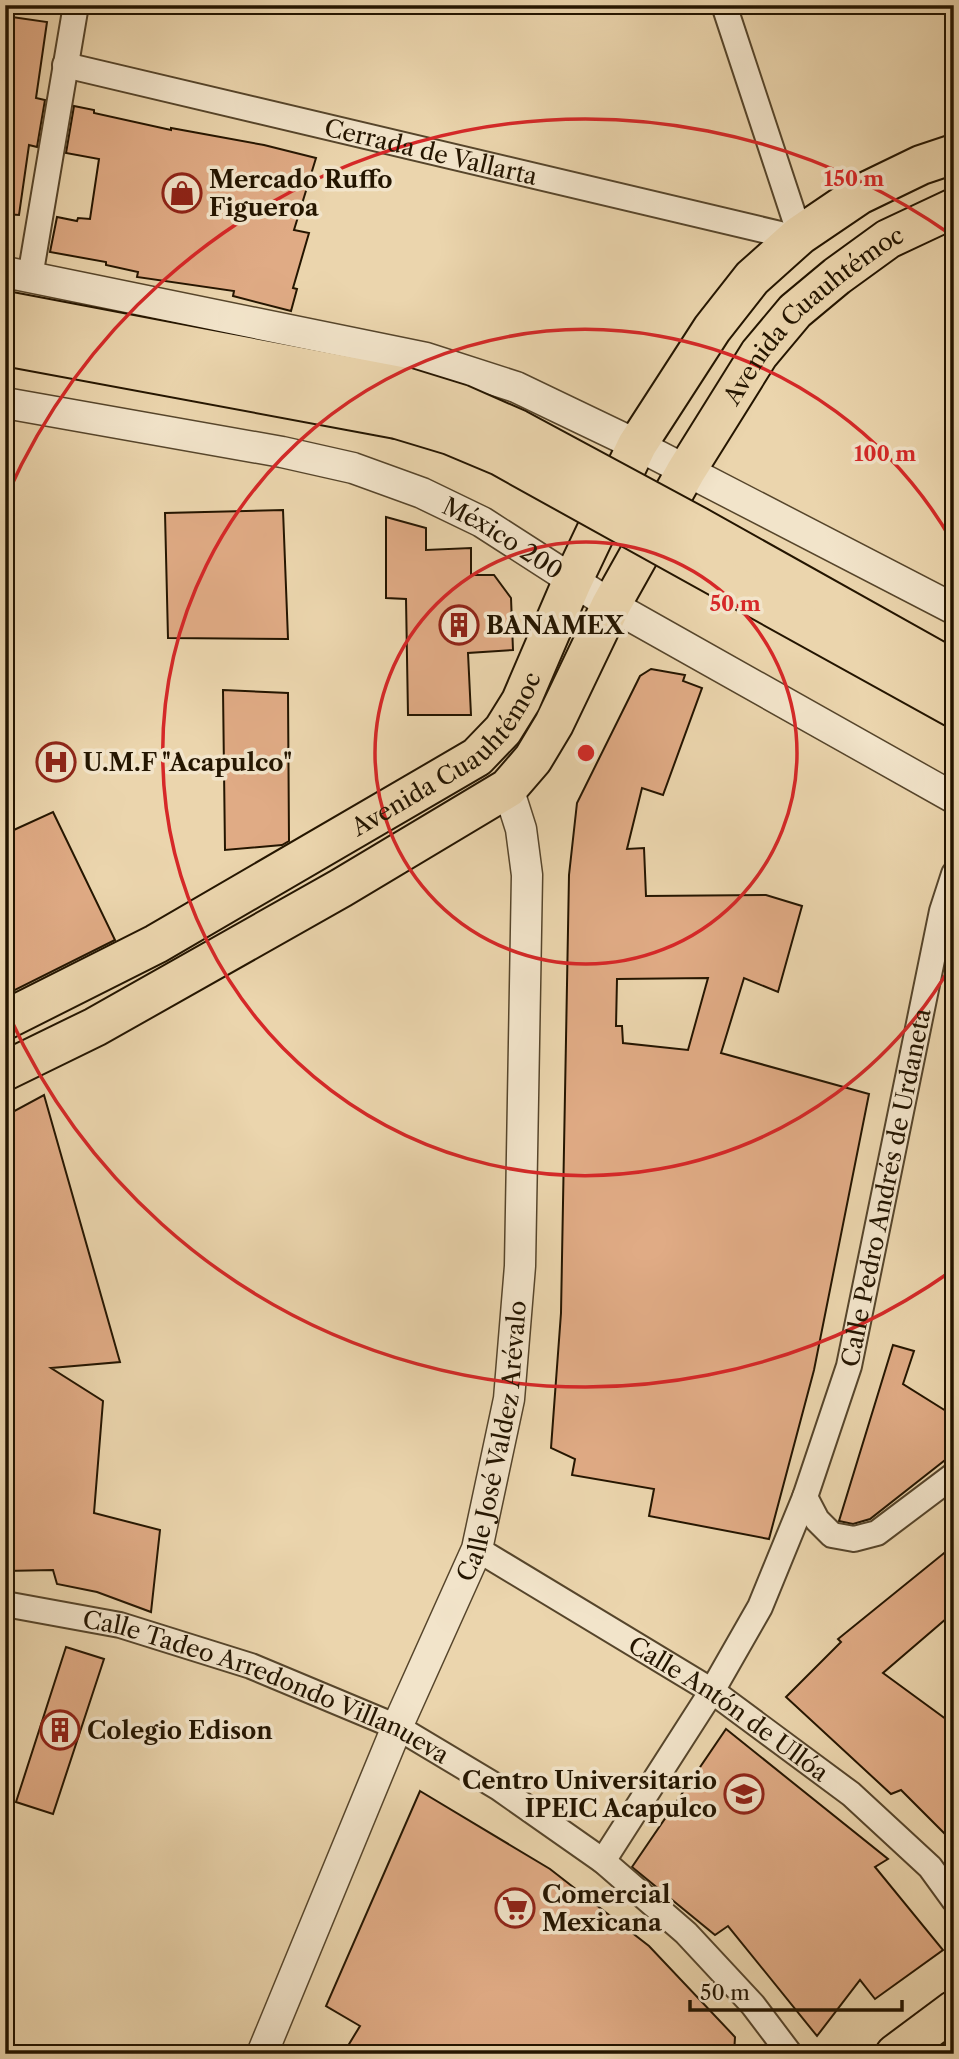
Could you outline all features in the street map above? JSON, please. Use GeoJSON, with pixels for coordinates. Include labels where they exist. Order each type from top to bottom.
{"type":"FeatureCollection","features":[{"type":"Feature","properties":{"kind":"main road","name":"Avenida Cuauhtémoc"},"geometry":{"type":"LineString","coordinates":[[5,1020],[156,944],[477,757],[503,730],[521,701],[572,582],[637,445],[712,329],[752,278],[798,237],[859,195],[921,165],[954,154]]}},
{"type":"Feature","properties":{"kind":"main road","name":"Avenida Cuauhtémoc"},"geometry":{"type":"LineString","coordinates":[[5,1071],[95,1027],[329,895],[508,788],[533,758],[554,724],[611,605],[687,471],[759,354],[795,311],[837,276],[888,239],[954,208]]}},
{"type":"Feature","properties":{"kind":"main road"},"geometry":{"type":"LineString","coordinates":[[5,311],[401,403],[450,435],[500,456],[954,708]]}},
{"type":"Feature","properties":{"kind":"main road"},"geometry":{"type":"LineString","coordinates":[[5,346],[401,403],[460,404],[517,429],[954,670]]}},
{"type":"Feature","properties":{"kind":"main road"},"geometry":{"type":"LineString","coordinates":[[895,2054],[954,2010]]}},
{"type":"Feature","properties":{"kind":"street"},"geometry":{"type":"LineString","coordinates":[[76,5],[18,274],[426,358],[516,387],[637,445],[954,609]]}},
{"type":"Feature","properties":{"kind":"street"},"geometry":{"type":"LineString","coordinates":[[724,5],[798,237]]}},
{"type":"Feature","properties":{"kind":"street","name":"Cerrada de Vallarta"},"geometry":{"type":"LineString","coordinates":[[65,65],[798,237]]}},
{"type":"Feature","properties":{"kind":"street","name":"México 200"},"geometry":{"type":"LineString","coordinates":[[5,403],[282,452],[353,468],[422,493],[482,522],[611,605],[954,798]]}},
{"type":"Feature","properties":{"kind":"street","name":"Calle José Valdez Arévalo"},"geometry":{"type":"LineString","coordinates":[[261,2054],[397,1727],[477,1549],[509,1399],[520,1266],[527,875],[521,829],[508,788]]}},
{"type":"Feature","properties":{"kind":"street","name":"Calle Pedro Andrés de Urdaneta"},"geometry":{"type":"LineString","coordinates":[[603,1861],[712,1691],[760,1607],[806,1497],[849,1366],[942,911],[954,874]]}},
{"type":"Feature","properties":{"kind":"street"},"geometry":{"type":"LineString","coordinates":[[806,1497],[817,1520],[832,1535],[854,1539],[877,1533],[954,1475]]}},
{"type":"Feature","properties":{"kind":"street","name":"Calle Antón de Ullóa"},"geometry":{"type":"LineString","coordinates":[[477,1549],[712,1691],[850,1794],[930,1867],[954,1900]]}},
{"type":"Feature","properties":{"kind":"street","name":"Calle Tadeo Arredondo Villanueva"},"geometry":{"type":"LineString","coordinates":[[5,1604],[120,1625],[251,1666],[397,1727],[499,1788],[603,1861],[686,1933],[753,2005],[790,2054]]}},
{"type":"Feature","properties":{"kind":"building"},"geometry":{"type":"Polygon","coordinates":[[[5,16],[47,22],[36,98],[45,100],[37,147],[29,145],[19,215],[5,214],[5,16]]]}},
{"type":"Feature","properties":{"kind":"building","name":"Mercado Ruffo Figueroa"},"geometry":{"type":"Polygon","coordinates":[[[74,106],[171,130],[264,145],[316,158],[294,230],[309,233],[293,288],[297,289],[291,311],[233,296],[234,291],[137,277],[138,272],[106,265],[106,262],[50,252],[57,217],[77,221],[78,218],[90,219],[99,159],[66,153],[74,106]]]}},
{"type":"Feature","properties":{"kind":"building"},"geometry":{"type":"Polygon","coordinates":[[[283,510],[288,639],[168,638],[165,513],[283,510]]]}},
{"type":"Feature","properties":{"kind":"building","name":"BANAMEX"},"geometry":{"type":"Polygon","coordinates":[[[386,517],[426,528],[426,550],[471,548],[471,575],[494,575],[511,598],[513,650],[468,653],[471,715],[408,715],[406,599],[386,598],[386,517]]]}},
{"type":"Feature","properties":{"kind":"building"},"geometry":{"type":"Polygon","coordinates":[[[651,669],[685,675],[683,681],[702,688],[663,795],[642,788],[627,849],[644,848],[646,896],[766,895],[802,906],[778,992],[744,978],[721,1053],[869,1094],[814,1370],[769,1539],[649,1516],[654,1489],[572,1475],[575,1459],[551,1448],[561,1313],[569,875],[577,803],[640,676],[651,669]],[[708,978],[617,979],[616,1026],[622,1026],[623,1043],[688,1050],[708,978]]]}},
{"type":"Feature","properties":{"kind":"building"},"geometry":{"type":"Polygon","coordinates":[[[223,690],[288,693],[289,841],[282,845],[225,850],[223,690]]]}},
{"type":"Feature","properties":{"kind":"building"},"geometry":{"type":"Polygon","coordinates":[[[53,812],[115,940],[5,995],[5,834],[53,812]]]}},
{"type":"Feature","properties":{"kind":"building"},"geometry":{"type":"Polygon","coordinates":[[[44,1095],[120,1362],[51,1368],[103,1401],[94,1513],[160,1530],[151,1612],[97,1592],[57,1584],[53,1570],[5,1571],[5,1116],[44,1095]]]}},
{"type":"Feature","properties":{"kind":"building"},"geometry":{"type":"Polygon","coordinates":[[[893,1345],[914,1351],[903,1384],[954,1416],[954,1453],[870,1519],[853,1524],[839,1521],[893,1345]]]}},
{"type":"Feature","properties":{"kind":"building"},"geometry":{"type":"Polygon","coordinates":[[[954,1545],[954,1612],[883,1673],[954,1725],[954,1843],[901,1790],[891,1794],[786,1697],[841,1642],[838,1639],[954,1545]]]}},
{"type":"Feature","properties":{"kind":"building","name":"Colegio Edison"},"geometry":{"type":"Polygon","coordinates":[[[66,1647],[104,1659],[53,1814],[16,1802],[66,1647]]]}},
{"type":"Feature","properties":{"kind":"building","name":"Centro Universitario IPEIC Acapulco"},"geometry":{"type":"Polygon","coordinates":[[[726,1729],[888,1859],[875,1867],[943,1950],[875,1999],[860,1980],[817,2036],[728,1926],[715,1935],[632,1867],[726,1729]]]}},
{"type":"Feature","properties":{"kind":"building","name":"Comercial Mexicana"},"geometry":{"type":"Polygon","coordinates":[[[420,1791],[550,1869],[649,1946],[735,2037],[734,2054],[343,2054],[360,2026],[326,2006],[420,1791]]]}},
{"type":"Feature","properties":{"kind":"place","name":"Mercado Ruffo Figueroa"},"geometry":{"type":"Point","coordinates":[182,193]}},
{"type":"Feature","properties":{"kind":"place","name":"BANAMEX"},"geometry":{"type":"Point","coordinates":[459,625]}},
{"type":"Feature","properties":{"kind":"place","name":"U.M.F \"Acapulco\""},"geometry":{"type":"Point","coordinates":[56,762]}},
{"type":"Feature","properties":{"kind":"place","name":"Colegio Edison"},"geometry":{"type":"Point","coordinates":[60,1730]}},
{"type":"Feature","properties":{"kind":"place","name":"Centro Universitario IPEIC Acapulco"},"geometry":{"type":"Point","coordinates":[744,1794]}},
{"type":"Feature","properties":{"kind":"place","name":"Comercial Mexicana"},"geometry":{"type":"Point","coordinates":[515,1908]}}]}
